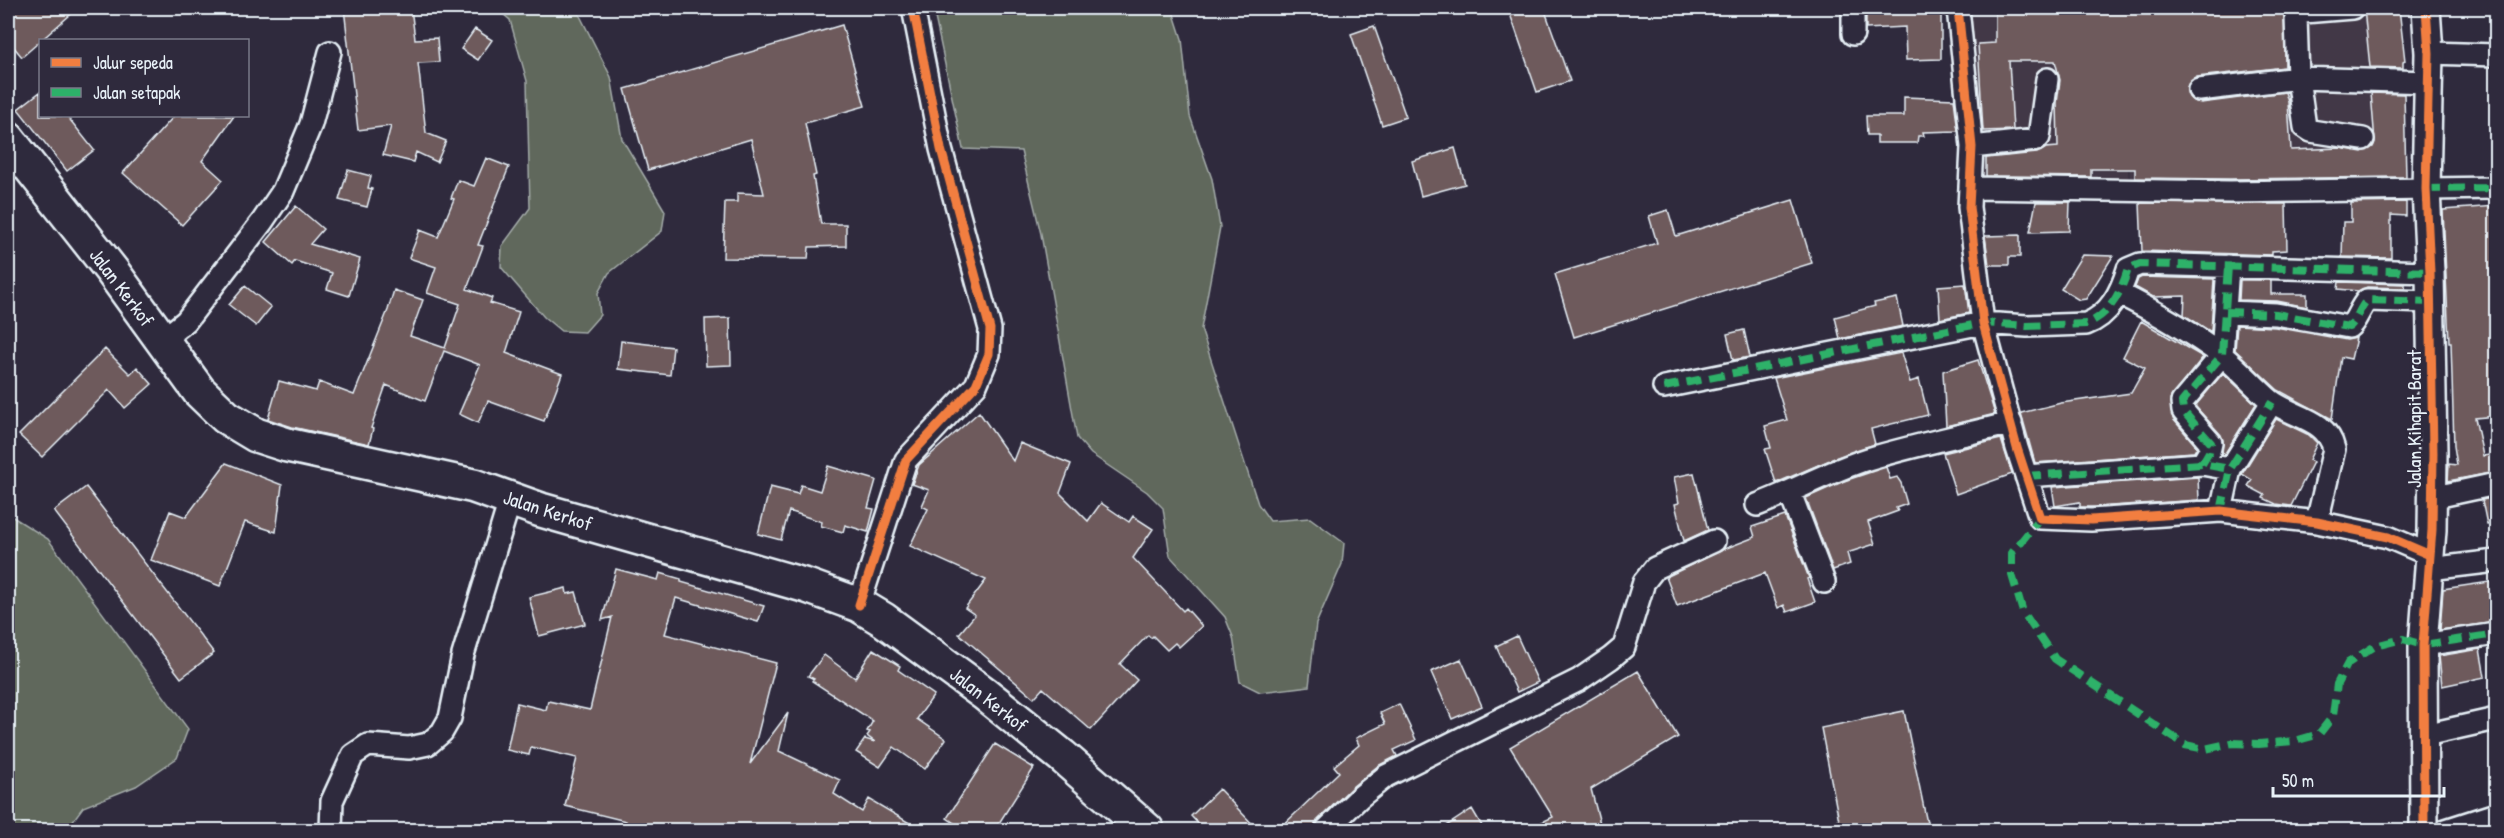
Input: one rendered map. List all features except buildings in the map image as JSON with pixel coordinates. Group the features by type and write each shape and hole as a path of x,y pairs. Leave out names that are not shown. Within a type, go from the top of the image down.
{"main road":[{"name":"Jalan Kerkof","path":"8,139 112,271 213,407 226,417 256,435 287,445 474,486 541,510 807,586 859,605 884,620 985,694 1062,756 1147,831"}],"street":[{"path":"859,605 906,460 976,385 989,354 990,329 941,149 913,8"},
{"path":"1853,8 1853,34"},
{"path":"1958,8 1972,147 1969,207 1983,323 2040,518 2091,520 2221,512 2317,522 2388,537 2430,562 2496,561"},
{"path":"2352,8 2304,12 2296,17 2298,78 2305,127 2312,131 2363,139"},
{"name":"Jalan Kihapit Barat","path":"2424,831 2423,645 2430,562 2431,498 2430,272 2426,189 2429,53 2426,8"},
{"path":"162,340 186,321 283,191 311,124 330,52"},
{"path":"2429,53 2496,55"},
{"path":"2199,90 2298,78 2429,82"},
{"path":"1972,147 2036,140 2039,137 2047,79"},
{"path":"1970,188 2230,192 2496,188"},
{"path":"1664,387 1983,323 2026,326 2086,324 2095,321 2120,294 2128,269 2140,264 2430,272"},
{"path":"2202,464 2211,443 2183,411 2182,402 2222,355 2228,266"},
{"path":"2120,294 2155,312 2222,355 2272,402 2304,417 2325,431 2332,439 2334,449 2317,522"},
{"path":"2226,312 2277,314 2349,327 2353,324 2358,310 2367,300 2430,302"},
{"path":"2221,512 2230,469 2272,402"},
{"path":"1757,505 1868,459 2011,423"},
{"path":"2026,476 2202,464 2230,469"},
{"path":"2431,498 2496,484"},
{"path":"1790,493 1824,582"},
{"path":"331,831 332,801 353,755 368,745 409,748 429,744 442,732 450,718 463,656 511,498"},
{"path":"1326,831 1360,797 1386,776 1579,680 1611,658 1624,647 1644,582 1654,568 1714,541"},
{"path":"2423,645 2496,634"},
{"path":"2425,735 2496,719"},
{"path":"2446,831 2496,814"}],"shaded area":[{"path":"1961,8 2122,8 2129,186 1984,185"},
{"path":"2123,8 2396,8 2383,167 2130,185"}],"green space":[{"path":"496,8 576,8 611,77 622,139 665,211 662,231 609,273 598,293 600,315 585,332 561,331 544,317 501,267 502,246 530,208 527,81 510,20"},
{"path":"933,8 1172,8 1182,39 1190,116 1212,179 1220,227 1201,329 1258,504 1270,521 1310,518 1344,543 1342,564 1316,624 1309,686 1260,692 1240,682 1233,637 1225,617 1170,556 1163,508 1147,492 1091,454 1077,438 1041,234 1021,151 963,149"},
{"path":"8,514 48,539 188,729 177,758 136,786 83,807 66,830 8,830"}],"marked path":[{"path":"2426,189 2496,188"},
{"path":"1664,387 1983,323 2027,326 2086,324 2108,309 2118,294 2128,269 2140,264 2430,272"},
{"path":"2202,464 2211,443 2183,411 2182,402 2222,355 2228,266"},
{"path":"2226,312 2276,314 2349,327 2367,300 2430,302"},
{"path":"2026,476 2202,464 2230,469 2272,402"},
{"path":"2221,511 2230,469"},
{"path":"2044,519 2040,518 2012,553 2012,575 2023,612 2055,659 2185,745 2205,749 2232,743 2259,744 2295,741 2319,734 2333,716 2337,684 2348,663 2375,646 2403,639 2423,645 2496,634"}],"cycle path":[{"path":"859,605 906,460 976,385 989,354 990,329 941,149 913,8"},
{"path":"1958,8 1972,147 1969,207 1983,323 2017,448 2040,518 2091,520 2221,511 2317,522 2388,537 2430,555"},
{"path":"2424,830 2423,645 2432,530 2433,453 2426,189 2429,53 2426,8"}]}
